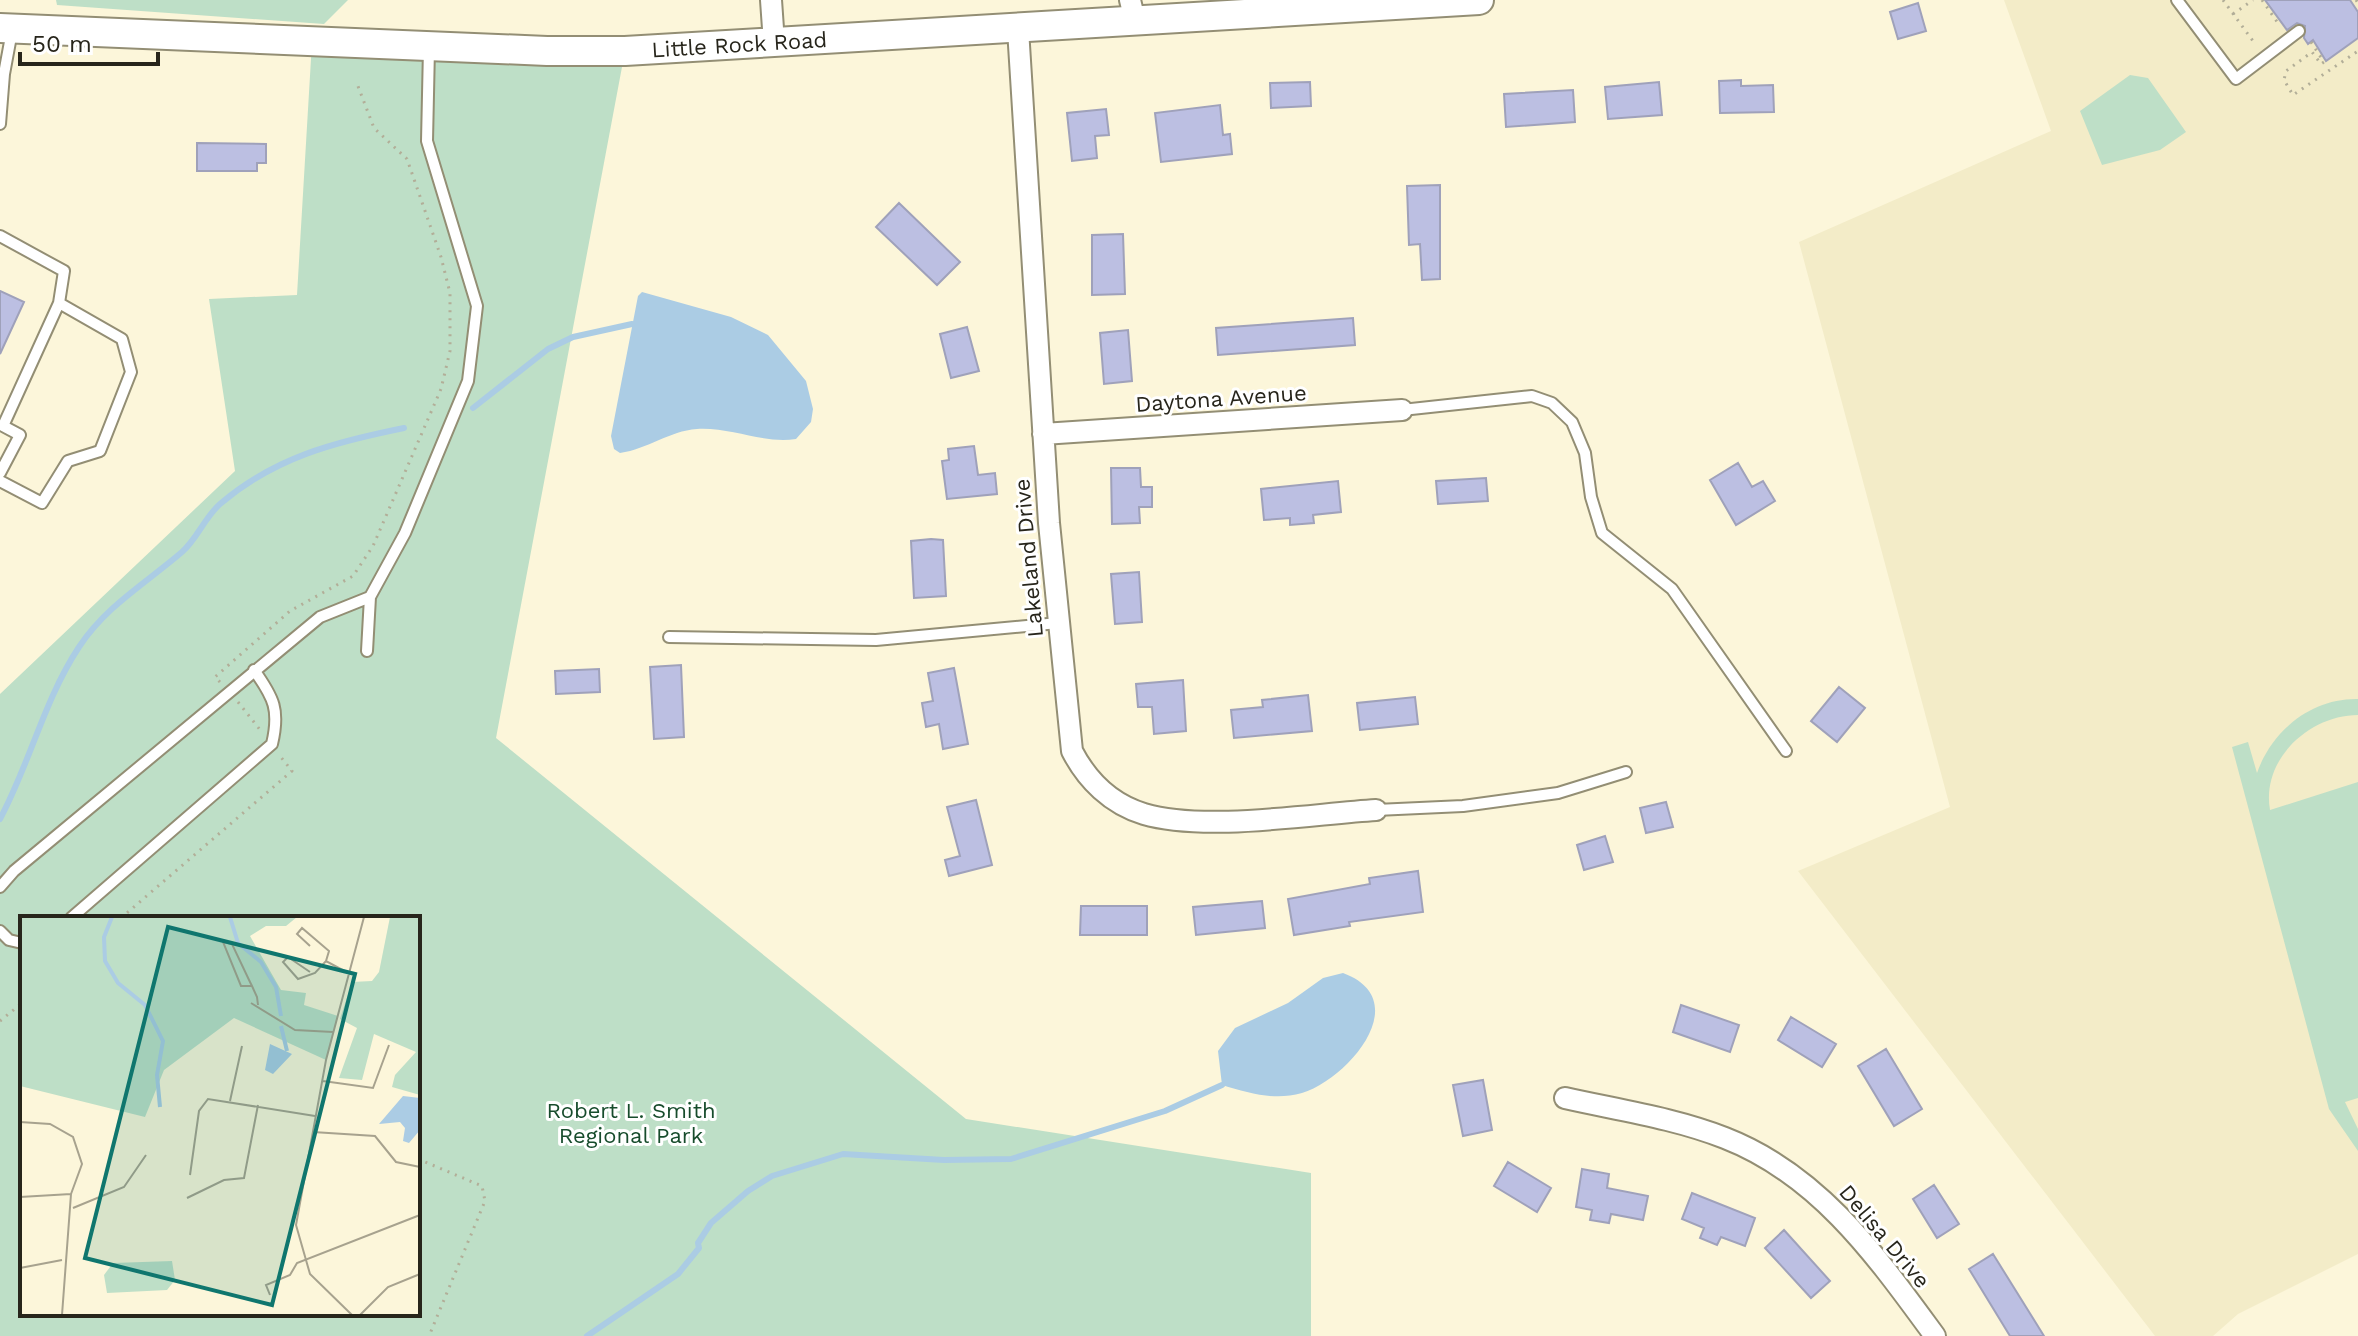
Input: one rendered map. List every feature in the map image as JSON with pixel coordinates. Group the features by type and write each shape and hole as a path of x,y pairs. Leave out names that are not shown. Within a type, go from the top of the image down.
{"main road":[{"name":"Little Rock Road","path":"6,29 625,51 1018,29 1133,11 1479,0"}],"street":[{"path":"771,0 774,43"},
{"name":"Lakeland Drive","path":"1018,29 1043,434 1072,751 1089,778 1122,805 1145,814 1180,820 1376,810"},
{"name":"Daytona Avenue","path":"1043,434 1402,410"},
{"name":"Delisa Drive","path":"1565,1098 1725,1138 1792,1173 1862,1239 1935,1336"}],"lane":[{"path":"2177,0 2236,79 2299,31"},
{"path":"0,124 6,29"},
{"path":"367,651 370,597 405,533 468,381 477,306 427,141 429,46"},
{"path":"0,236 64,271 59,303 3,426 20,435 0,473"},
{"path":"0,481 42,503 68,461 100,451 116,418 131,372 122,339 59,303"},
{"path":"1402,410 1532,396 1552,403 1572,422 1585,453 1591,497 1602,533 1672,589 1786,751"},
{"path":"0,887 320,617 370,597"},
{"path":"669,637 876,640 1058,623"},
{"path":"73,916 272,744 278,719 271,694 254,670"},
{"path":"1376,810 1463,806 1558,793 1626,772"},
{"path":"0,931 9,940 20,943"}],"path":[{"path":"2223,0 2253,41"},
{"path":"2233,14 2253,0"},
{"path":"2262,0 2289,39"},
{"path":"2311,42 2324,62 2321,64 2312,52 2286,71 2284,80 2293,95 2358,51"},
{"path":"123,916 292,771 215,677 290,611 353,576 373,546 441,389 450,351 450,293 437,243 407,159 374,128 356,81"},
{"path":"0,1021 20,1005"},
{"path":"420,1160 482,1186 485,1201 429,1336"}],"shaded area":[{"path":"2004,0 2358,0 2358,1254 2238,1314 2213,1336 2155,1336 1798,871 1950,807 1799,242 2051,131"}],"green space":[{"path":"56,0 348,0 324,24 57,5"},
{"name":"Robert L. Smith Regional Park","path":"312,42 625,51 496,738 966,1119 1311,1173 1311,1336 0,1336 0,694 235,471 209,299 297,295"},
{"path":"2130,75 2148,78 2186,132 2160,150 2102,165 2080,111"},
{"path":"2358,699 2358,715 2323,723 2293,743 2273,774 2269,791 2270,810 2358,782 2358,1098 2345,1102 2358,1129 2358,1151 2329,1109 2232,747 2248,742 2257,773 2273,743 2296,720 2325,704"}],"water":[{"path":"642,292 731,317 768,335 806,381 813,409 811,422 796,439 771,439 697,429 677,433 630,451 620,453 614,449 611,436 638,296"},
{"path":"1343,973 1364,985 1374,1001 1374,1019 1367,1038 1338,1072 1320,1085 1292,1095 1262,1095 1222,1085 1218,1051 1235,1028 1288,1003 1323,978"}],"building":[{"path":"2265,0 2350,0 2358,12 2358,38 2326,61 2313,40 2308,44 2304,38 2305,26 2297,23 2287,30"},
{"path":"1918,3 1926,31 1898,39 1890,12"},
{"path":"1741,80 1741,86 1773,85 1774,112 1720,113 1719,81"},
{"path":"1310,82 1311,106 1271,108 1270,83"},
{"path":"1659,82 1662,115 1608,119 1605,87"},
{"path":"1573,90 1575,122 1506,127 1504,94"},
{"path":"1220,105 1223,135 1230,134 1232,154 1161,162 1155,113"},
{"path":"1106,109 1109,135 1095,136 1097,158 1072,161 1067,113"},
{"path":"197,143 266,144 266,163 257,163 257,171 197,171"},
{"path":"1440,185 1440,279 1422,280 1420,244 1409,245 1407,186"},
{"path":"899,203 960,262 937,285 876,227"},
{"path":"1123,234 1125,294 1092,295 1092,235"},
{"path":"0,291 24,302 0,354"},
{"path":"1353,318 1355,345 1218,355 1216,328"},
{"path":"967,327 979,371 951,378 940,334"},
{"path":"1128,330 1132,381 1104,384 1100,333"},
{"path":"974,446 978,475 995,473 997,494 947,499 942,461 949,460 948,449"},
{"path":"1738,463 1752,487 1763,481 1775,501 1736,525 1710,480"},
{"path":"1111,468 1140,468 1141,487 1152,487 1152,507 1139,507 1140,523 1112,524"},
{"path":"1486,478 1488,501 1438,504 1436,481"},
{"path":"1338,481 1341,512 1313,515 1314,523 1290,525 1290,518 1264,520 1261,489"},
{"path":"943,540 946,596 914,598 911,541"},
{"path":"1139,572 1142,622 1115,624 1111,574"},
{"path":"681,665 684,737 654,739 650,667"},
{"path":"954,668 968,744 943,749 939,724 926,727 922,703 933,701 928,673"},
{"path":"599,669 600,692 556,694 555,671"},
{"path":"1183,680 1186,731 1154,734 1152,707 1138,707 1136,684"},
{"path":"1839,687 1865,708 1837,742 1811,721"},
{"path":"1308,695 1312,731 1234,738 1231,710 1263,707 1262,700"},
{"path":"1415,697 1418,724 1360,730 1357,703"},
{"path":"976,800 992,865 949,876 945,860 960,856 947,807"},
{"path":"1666,802 1673,827 1646,833 1640,808"},
{"path":"1605,836 1613,862 1584,870 1577,845"},
{"path":"1418,871 1423,912 1349,922 1350,926 1294,935 1288,899 1370,884 1369,878"},
{"path":"1262,901 1265,928 1196,935 1193,907"},
{"path":"1081,906 1147,906 1147,935 1080,935"},
{"path":"1681,1005 1739,1025 1730,1052 1673,1032"},
{"path":"1791,1017 1836,1044 1822,1067 1778,1040"},
{"path":"1886,1049 1922,1109 1894,1126 1858,1066"},
{"path":"1483,1080 1492,1130 1463,1136 1453,1085"},
{"path":"1508,1162 1551,1188 1537,1212 1494,1186"},
{"path":"1582,1169 1609,1174 1607,1188 1648,1196 1643,1220 1611,1214 1609,1223 1590,1220 1592,1210 1576,1207"},
{"path":"1934,1185 1959,1224 1937,1238 1913,1199"},
{"path":"1692,1193 1755,1218 1745,1246 1721,1237 1717,1245 1700,1238 1704,1228 1682,1219"},
{"path":"1784,1230 1830,1281 1811,1298 1765,1248"},
{"path":"1993,1254 2044,1336 2010,1336 1969,1269"}],"waterway":[{"path":"473,408 548,349 573,337 632,324"},
{"path":"0,819 56,688 79,647 101,619 187,547 220,504 262,474 330,446 404,428"},
{"path":"587,1336 678,1274 699,1248 698,1243 711,1223 748,1191 772,1176 843,1154 944,1160 1011,1159 1165,1111 1222,1085"}]}
